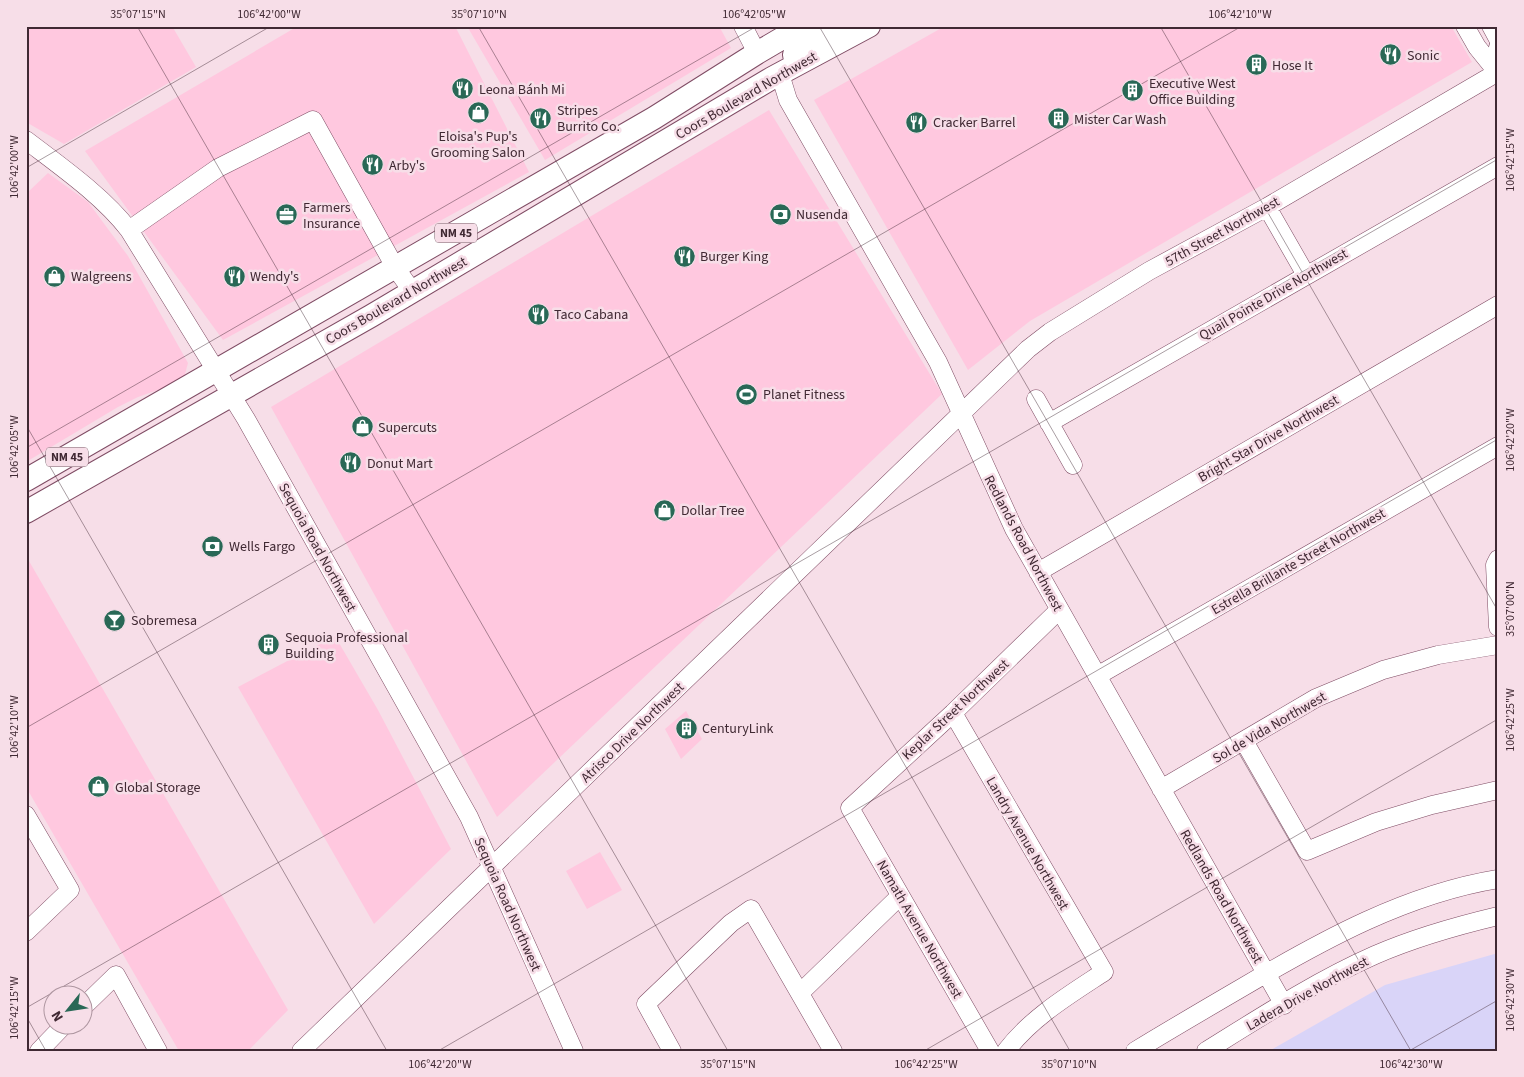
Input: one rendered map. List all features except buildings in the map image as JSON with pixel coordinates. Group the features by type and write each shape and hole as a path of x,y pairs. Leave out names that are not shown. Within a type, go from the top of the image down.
{"main road":[{"name":"Coors Boulevard Northwest","path":"26,480 654,118 803,26"},
{"path":"780,74 783,65 830,26"},
{"name":"Coors Boulevard Northwest","path":"26,512 412,292 780,74 869,26"},
{"path":"673,137 693,116 750,78 756,70 757,53"}],"street":[{"path":"743,26 757,53"},
{"path":"1465,26 1477,47 1498,73"},
{"path":"1491,26 1498,39"},
{"path":"1498,47 1498,73"},
{"name":"57th Street Northwest","path":"962,413 1028,349 1050,332 1152,270 1267,207 1498,73"},
{"name":"Redlands Road Northwest","path":"780,74 788,100 938,362 1014,529 1284,1005"},
{"path":"129,230 218,168 313,120 412,292"},
{"name":"Sequoia Road Northwest","path":"26,140 120,218 216,370 469,818 574,1051"},
{"name":"Quail Pointe Drive Northwest","path":"1049,423 1498,166"},
{"path":"1267,207 1306,275"},
{"name":"Bright Star Drive Northwest","path":"1038,572 1498,305"},
{"path":"1036,399 1072,464"},
{"name":"Atrisco Drive Northwest","path":"301,1051 962,413"},
{"name":"Estrella Brillante Street Northwest","path":"1097,676 1498,446"},
{"path":"1498,559 1495,565 1498,627"},
{"name":"Keplar Street Northwest","path":"850,808 1059,610"},
{"name":"Sol de Vida Northwest","path":"1161,789 1316,698 1383,670 1438,655 1498,646"},
{"name":"Landry Avenue Northwest","path":"952,713 1104,972 1052,1007 1016,1037 1006,1051"},
{"path":"1244,741 1307,851 1376,822 1432,805 1498,790"},
{"name":"Namath Avenue Northwest","path":"850,808 990,1051"},
{"path":"26,815 70,890 26,932"},
{"path":"1135,1051 1332,936 1410,903 1452,889 1498,879"},
{"path":"800,992 900,896"},
{"path":"672,1051 646,1004 731,923 751,909 832,1051"},
{"name":"Ladera Drive Northwest","path":"1206,1051 1336,974 1374,955 1454,926 1498,916"},
{"path":"92,998 116,975 158,1051"},
{"path":"38,1051 55,1034"}],"shaded area":[{"path":"26,26 172,26 196,67 64,144 26,122"},
{"path":"298,26 455,26 529,172 223,340 85,151"},
{"path":"467,26 719,26 731,48 545,160"},
{"path":"945,26 1451,26 1472,62 1030,321 968,370 814,100"},
{"path":"769,110 942,394 497,817 271,407"},
{"path":"48,173 88,202 128,256 188,363 184,378 118,407 26,462 26,194"},
{"path":"29,561 288,1010 248,1051 179,1051 26,787 26,563"},
{"path":"335,636 378,710 451,849 374,924 238,687"},
{"path":"686,711 702,739 681,759 665,729"},
{"path":"600,852 622,890 587,909 566,871"},
{"path":"1498,953 1498,1051 1269,1051 1385,985"}],"place":[{"name":"Sonic","path":"1391,55"},
{"name":"Hose It","path":"1256,65"},
{"name":"Leona Bánh Mi","path":"463,89"},
{"name":"Executive West Office Building","path":"1133,91"},
{"name":"Eloisa's Pup's Grooming Salon","path":"478,113"},
{"name":"Stripes Burrito Co.","path":"541,118"},
{"name":"Mister Car Wash","path":"1058,119"},
{"name":"Cracker Barrel","path":"917,122"},
{"name":"Arby's","path":"373,165"},
{"name":"Nusenda","path":"780,214"},
{"name":"Farmers Insurance","path":"287,215"},
{"name":"Burger King","path":"684,256"},
{"name":"Walgreens","path":"55,276"},
{"name":"Wendy's","path":"234,276"},
{"name":"Taco Cabana","path":"538,314"},
{"name":"Planet Fitness","path":"747,394"},
{"name":"Supercuts","path":"362,427"},
{"name":"Donut Mart","path":"351,463"},
{"name":"Dollar Tree","path":"665,510"},
{"name":"Wells Fargo","path":"213,546"},
{"name":"Sobremesa","path":"115,620"},
{"name":"Sequoia Professional Building","path":"269,645"},
{"name":"CenturyLink","path":"686,728"},
{"name":"Global Storage","path":"99,787"}]}
